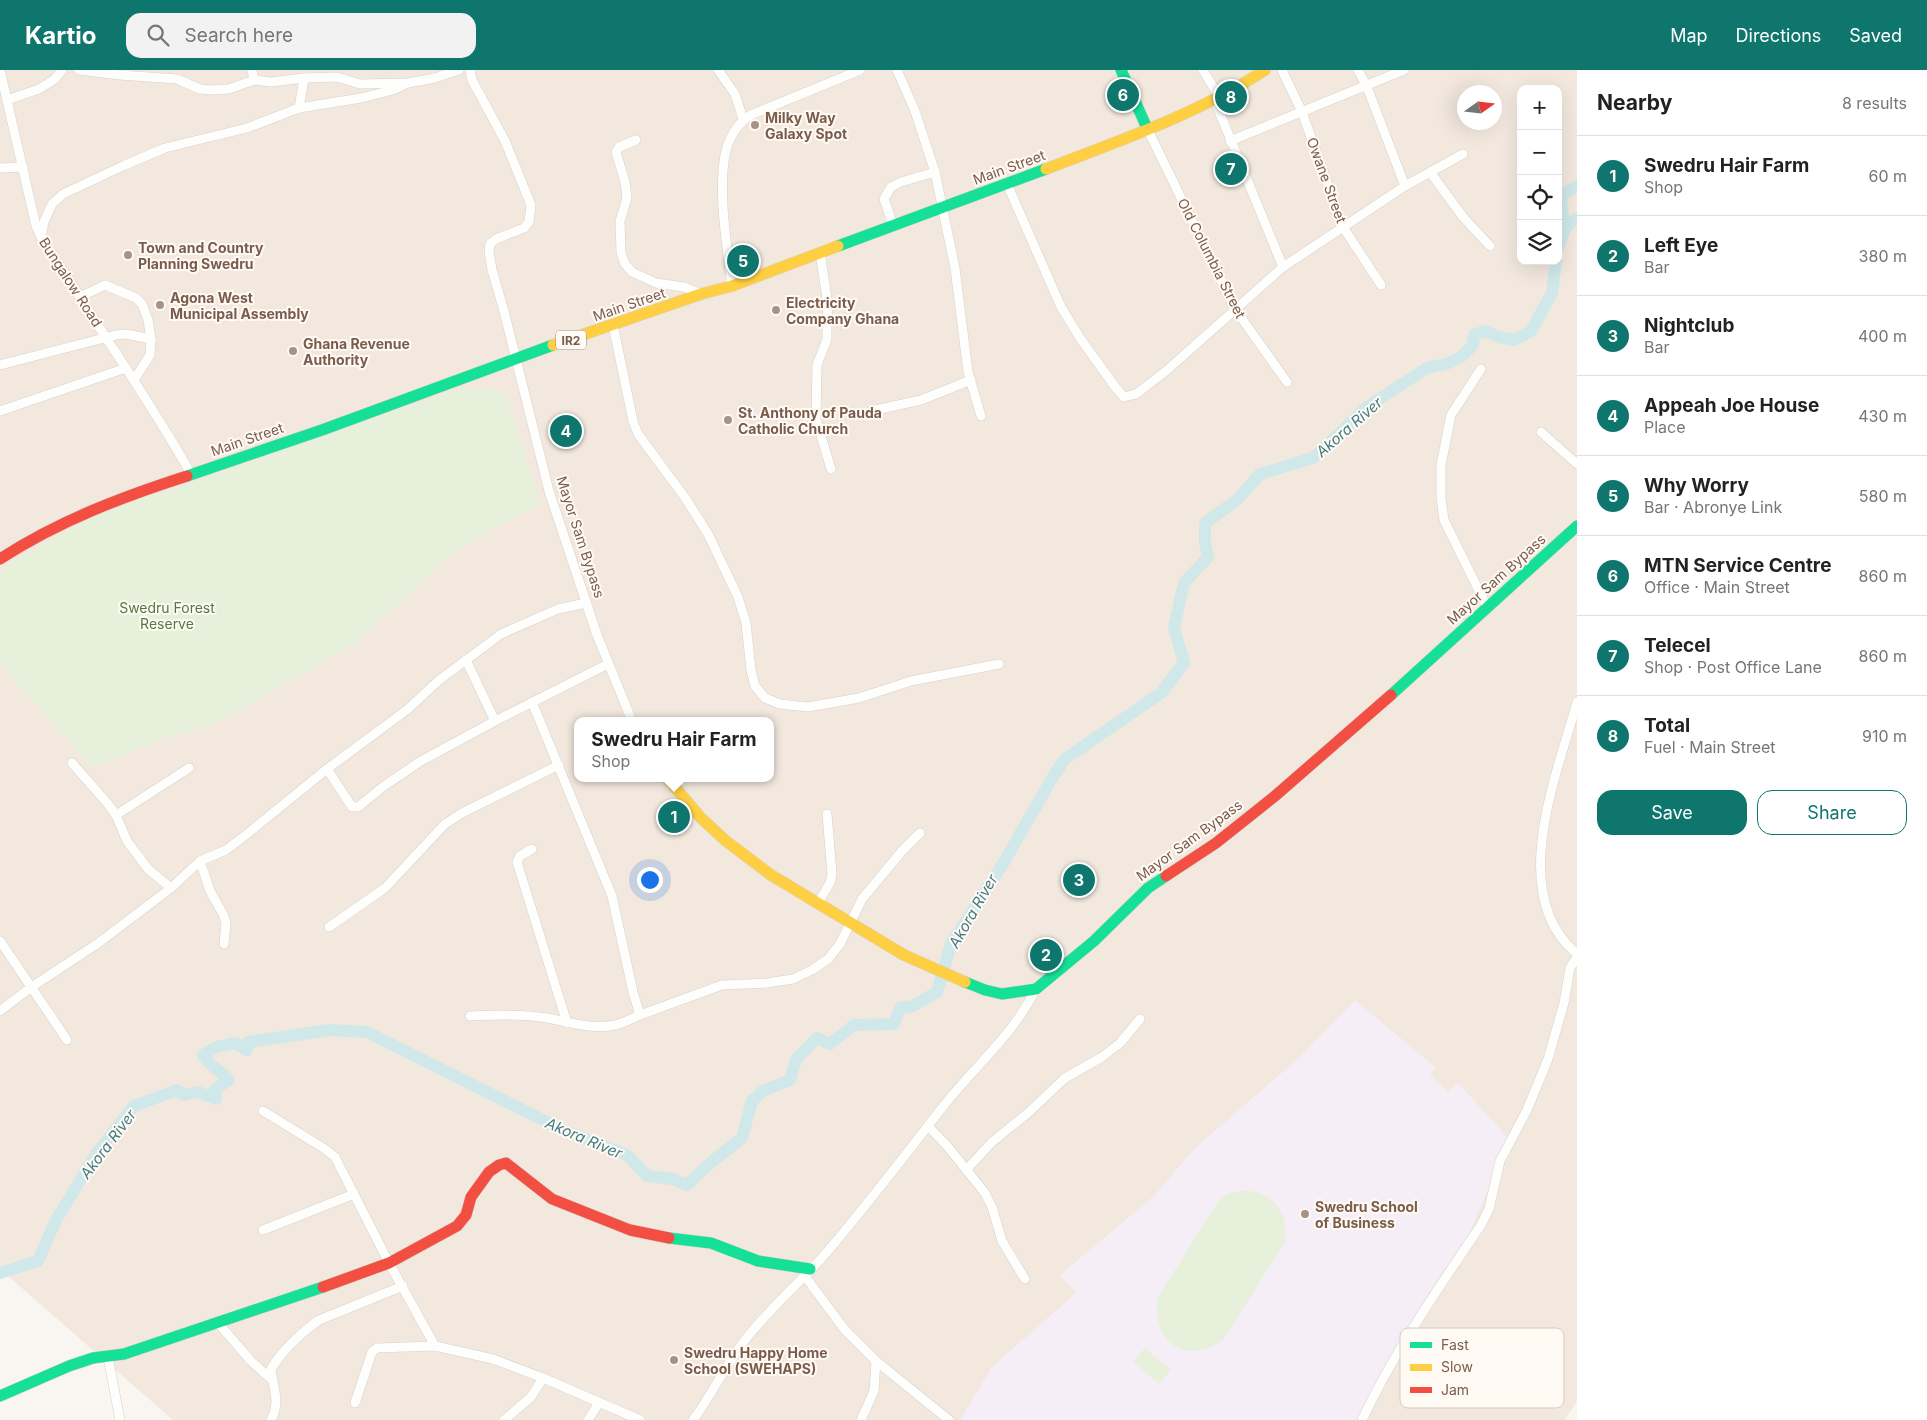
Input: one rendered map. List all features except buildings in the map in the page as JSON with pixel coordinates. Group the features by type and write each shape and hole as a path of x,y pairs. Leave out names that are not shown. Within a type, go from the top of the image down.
{"street":[{"name":"Bungalow Road","path":"0,70 36,226 41,237 134,380 191,474"},
{"path":"7,100 39,89 55,80 62,70"},
{"path":"79,70 177,79 200,89 211,90 229,90 254,80 271,82 336,74 360,84 408,83 436,78 459,70"},
{"path":"252,70 254,80"},
{"name":"Mayor Sam Bypass","path":"470,70 472,80 506,141 531,205 529,222 524,228 496,239 490,244 489,251 549,491 608,664 630,717"},
{"path":"718,70 735,94 743,120"},
{"path":"732,286 723,192 725,155 730,140 743,120 860,70"},
{"path":"898,70 915,111 935,172 955,268 962,329 971,380 981,416"},
{"path":"1121,70 1147,128"},
{"path":"1203,70 1216,98 1230,141 1283,267"},
{"name":"Main Street","path":"0,559 21,545 81,514 416,396 500,363 701,294 732,286 1068,161 1216,98 1253,79 1265,70"},
{"name":"Owane Street","path":"1282,70 1302,112 1343,227 1381,285"},
{"path":"1358,70 1367,87 1405,186"},
{"path":"1230,141 1367,87 1404,70"},
{"path":"299,108 304,78"},
{"path":"41,237 44,222 52,204 62,194 165,148 248,128 299,108 361,98 393,90 408,83"},
{"name":"Old Columbia Street","path":"1147,128 1235,309 1286,382"},
{"path":"636,140 619,147 616,152 626,182 627,198 620,221 621,253 625,264 632,272 656,282 684,287 701,294"},
{"path":"1007,184 1061,307 1080,338 1124,397 1136,394 1166,371 1283,267 1405,186 1463,154"},
{"path":"0,168 23,167"},
{"path":"893,225 884,199 891,187 901,182 935,172"},
{"path":"1430,172 1463,218 1490,246"},
{"path":"820,252 828,304 827,339 817,365 816,419 831,469"},
{"path":"80,297 105,285 136,298 142,304 148,320 151,339 150,356 134,380"},
{"path":"613,325 633,421 638,434 686,499 708,534 738,597 746,623 756,686 765,698 780,704 808,707 859,698 911,680 1000,664"},
{"path":"0,365 106,337 126,334 151,339"},
{"path":"0,411 126,368"},
{"path":"1480,369 1451,415 1441,465 1442,497 1444,520 1488,607"},
{"path":"871,412 921,400 971,380"},
{"path":"1541,432 1577,464"},
{"name":"Mayor Sam Bypass","path":"670,782 701,818 726,841 771,875 904,955 986,990 1002,994 1014,994 1036,989 1094,941 1148,888 1216,843 1362,722 1461,629 1577,526"},
{"path":"0,1012 30,988 98,944 171,888 200,861 226,850 248,834 327,769 408,709 466,660 501,634 558,609 586,602"},
{"path":"466,660 495,721"},
{"path":"327,769 352,806 358,807 400,774 495,721 608,664"},
{"path":"532,702 612,896 640,1015"},
{"path":"1412,1328 1481,1225 1489,1209 1500,1162 1527,1110 1548,1060 1564,1003 1570,968 1577,956 1552,922 1546,907 1540,871 1540,848 1543,823 1577,702"},
{"path":"72,763 116,815 127,841 148,868 171,888"},
{"path":"330,927 385,888 445,824 462,813 558,766"},
{"path":"116,815 189,768"},
{"path":"818,903 830,883 832,874 827,814"},
{"path":"470,1016 512,1015 538,1017 590,1026 616,1025 722,985 793,979 812,970 828,959 840,944 862,899 920,833"},
{"path":"532,849 520,856 517,862 567,1023"},
{"path":"200,861 210,891 226,923 224,944"},
{"path":"0,942 30,988 68,1040"},
{"path":"693,1420 706,1403 742,1344 825,1254 870,1200 946,1102 992,1053 1025,1011 1036,989"},
{"path":"967,1169 992,1142 1028,1113 1065,1078 1102,1057 1120,1043 1140,1019"},
{"path":"263,1111 335,1157 389,1263 435,1346"},
{"path":"928,1126 967,1169 985,1193 992,1207 1002,1241 1025,1278"},
{"path":"0,1396 69,1366 93,1358 124,1354 279,1303 389,1263 458,1226 466,1215 471,1197 489,1172 499,1165 506,1163 552,1199 630,1230 665,1238 694,1240 711,1244 758,1261 807,1272 845,1330 876,1361 949,1420"},
{"path":"262,1230 354,1194"},
{"path":"271,1420 275,1414 277,1402 271,1369 277,1360 314,1323 403,1286"},
{"path":"218,1323 251,1361 272,1380"},
{"path":"355,1403 372,1352 377,1348 435,1346 493,1359 543,1378 640,1420"},
{"path":"1362,1420 1400,1348"},
{"path":"108,1357 120,1420"},
{"path":"862,1420 874,1391 876,1361"},
{"path":"504,1420 531,1397 543,1378"},
{"path":"588,1420 599,1403"}],"shaded area":[{"path":"0,70 1577,70 1577,1401 1565,1420 173,1420 0,1269"},
{"name":"Swedru School of Business","path":"1355,1000 1436,1068 1430,1075 1448,1092 1458,1083 1509,1139 1470,1232 1430,1291 1409,1328 1400,1328 1400,1343 1380,1378 1360,1420 960,1420 992,1367 1076,1293 1060,1275 1154,1196 1195,1148 1299,1058"}],"green space":[{"name":"Swedru Forest Reserve","path":"484,388 506,394 541,504 489,531 447,558 359,641 217,723 160,740 93,767 0,665 0,571 18,558 94,516 454,390"},
{"path":"1243,1190 1263,1195 1277,1206 1282,1213 1284,1221 1286,1231 1285,1242 1224,1339 1210,1347 1197,1351 1184,1350 1174,1345 1165,1337 1159,1326 1157,1313 1158,1297 1219,1200 1230,1193"},
{"path":"1145,1348 1171,1370 1159,1384 1133,1362"}],"waterway":[{"name":"Akora River","path":"1562,237 1565,228 1560,196 1577,186"},
{"name":"Akora River","path":"1565,228 1577,218"},
{"name":"Akora River","path":"0,1273 38,1261 56,1220 96,1154 134,1106 177,1090 184,1095 198,1092 216,1099 215,1089 229,1080 203,1055 216,1047 235,1043 247,1050 248,1042 330,1030 367,1032 563,1130 627,1155 647,1176 673,1179 687,1185 708,1165 742,1138 752,1101 763,1091 790,1080 796,1059 817,1038 830,1044 854,1025 894,1024 900,1008 913,1006 937,992 951,944 1004,862 1065,759 1161,693 1184,663 1174,627 1184,583 1208,557 1205,543 1205,523 1237,500 1260,474 1313,458 1367,407 1427,368 1449,363 1462,356 1473,345 1474,335 1486,331 1498,337 1514,340 1531,331 1552,293 1556,265"}],"traffic: fast":[{"path":"1121,70 1147,128"},
{"path":"838,246 1046,169"},
{"path":"187,476 322,430 553,345"},
{"path":"1391,695 1577,526"},
{"path":"965,982 1002,994 1036,989 1094,941 1148,888 1166,876"},
{"path":"669,1238 711,1243 758,1261 810,1269"},
{"path":"0,1396 69,1366 93,1358 124,1354 323,1287"}],"traffic: slow":[{"path":"1046,169 1186,113 1214,100 1265,70"},
{"path":"553,345 701,294 732,286 838,246"},
{"path":"670,782 701,818 726,841 771,875 904,955 965,982"}],"traffic: jam":[{"path":"0,559 22,545 91,511 187,476"},
{"path":"1166,876 1216,843 1275,796 1391,695"},
{"path":"323,1287 389,1263 457,1226 466,1215 471,1197 489,1172 499,1165 506,1163 552,1199 630,1230 669,1238"}],"place":[{"name":"MTN Service Centre","path":"1123,95"},
{"name":"Total","path":"1231,97"},
{"name":"Milky Way Galaxy Spot","path":"755,125"},
{"name":"Telecel","path":"1231,169"},
{"name":"Town and Country Planning Swedru","path":"128,255"},
{"name":"Why Worry","path":"743,261"},
{"name":"Agona West Municipal Assembly","path":"160,305"},
{"name":"Electricity Company Ghana","path":"776,310"},
{"name":"Ghana Revenue Authority","path":"293,351"},
{"name":"St. Anthony of Pauda Catholic Church","path":"728,420"},
{"name":"Appeah Joe House","path":"566,431"},
{"name":"Swedru Hair Farm","path":"674,817"},
{"name":"Nightclub","path":"1079,880"},
{"name":"Left Eye","path":"1046,955"},
{"name":"Swedru School of Business","path":"1305,1214"},
{"name":"Swedru Happy Home School (SWEHAPS)","path":"674,1360"}]}
